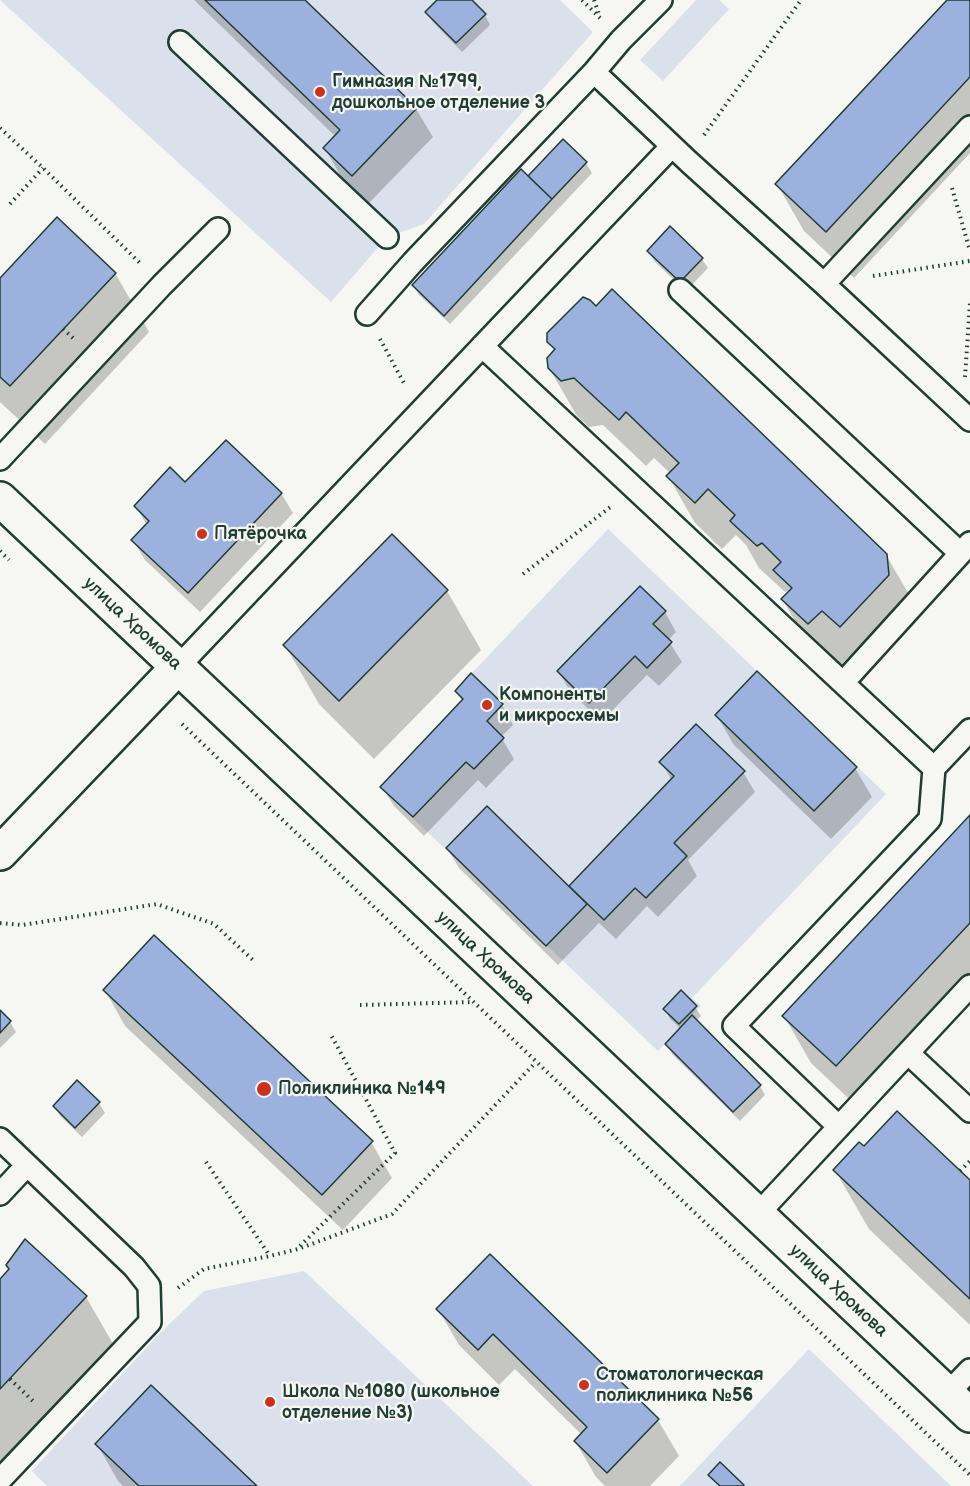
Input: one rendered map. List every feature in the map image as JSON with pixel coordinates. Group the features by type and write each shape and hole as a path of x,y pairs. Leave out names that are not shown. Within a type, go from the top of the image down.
{"street":[{"name":"улица Хромова","path":"0,500 958,1405"},
{"path":"0,853 178,667"}],"lane":[{"path":"367,314 413,262 661,0"},
{"path":"180,42 387,237"},
{"path":"594,72 967,416"},
{"path":"824,284 970,127"},
{"path":"178,667 672,146"},
{"path":"0,459 162,285 218,229"},
{"path":"680,290 965,548 851,674"},
{"path":"482,346 934,768"},
{"path":"839,1126 734,1026 930,819 934,768 970,730"},
{"path":"757,1215 970,986"},
{"path":"908,1053 970,1111"},
{"path":"0,1139 134,1267 149,1286 153,1321 0,1480"},
{"path":"0,1194 27,1165"},
{"path":"958,1405 970,1370"}],"path":[{"path":"594,0 600,18"},
{"path":"689,162 709,126 739,88 801,0"},
{"path":"0,128 162,285"},
{"path":"943,156 970,251"},
{"path":"10,204 43,168"},
{"path":"824,284 970,261"},
{"path":"967,416 970,303"},
{"path":"367,314 419,412"},
{"path":"523,574 635,488"},
{"path":"183,724 970,1475"},
{"path":"0,923 22,925 157,904 214,924 254,961"},
{"path":"360,1005 474,1002"},
{"path":"298,1249 395,1153 331,1035"},
{"path":"153,1321 204,1269 298,1249 393,1214 536,1062"},
{"path":"960,1171 970,1161"},
{"path":"206,1162 270,1256"}],"shaded area":[{"name":"Гимназия №1799, дошкольное отделение 3","path":"0,0 560,0 593,32 424,224 387,237 331,302"},
{"path":"696,0 719,0 729,9 663,81 640,60"},
{"path":"608,529 886,794 692,998 701,1006 658,1051 380,787 463,700 455,691"},
{"name":"Школа №1080 (школьное отделение №3)","path":"304,1271 533,1486 47,1486 32,1471 160,1333 204,1291"},
{"path":"809,1349 951,1486 680,1486"}],"building":[{"path":"205,0 305,0 417,108 352,176 323,148 340,130"},
{"path":"437,0 472,0 486,14 456,43 425,12"},
{"path":"947,0 970,0 970,77 826,232 775,184"},
{"path":"563,139 587,162 552,199 528,176"},
{"path":"521,169 552,199 444,316 412,285"},
{"path":"57,217 116,273 10,386 0,377 0,278"},
{"path":"670,226 703,258 680,282 647,251"},
{"path":"612,289 887,554 889,575 840,627 822,611 808,624 781,599 792,588 773,570 781,562 762,543 757,546 730,521 735,515 708,489 695,503 666,476 679,463 626,412 619,420 574,378 561,381 548,368 547,358 555,349 547,342 547,333 583,297 596,306"},
{"path":"226,440 282,493 188,593 131,540 149,521 134,506 170,467 185,482"},
{"path":"392,534 448,590 339,701 283,645"},
{"path":"640,586 666,611 653,624 672,642 647,668 635,656 589,703 557,671"},
{"path":"757,671 857,767 814,811 715,715"},
{"path":"471,673 503,704 487,721 504,738 474,769 466,762 413,817 380,787 463,699 455,691"},
{"path":"696,724 745,771 674,843 687,856 646,898 635,888 604,920 569,886 674,776 659,762"},
{"path":"487,806 587,904 546,946 446,848"},
{"path":"970,815 970,923 836,1066 782,1016"},
{"name":"Поликлиника №149","path":"154,935 373,1141 322,1195 103,990"},
{"path":"681,990 697,1006 679,1024 663,1009"},
{"path":"0,1010 11,1021 0,1033"},
{"path":"692,1015 761,1085 733,1112 665,1044"},
{"path":"77,1080 100,1102 75,1128 53,1106"},
{"path":"897,1111 970,1180 970,1299 833,1170 859,1142 864,1146"},
{"path":"25,1239 87,1296 0,1389 0,1279 9,1269 6,1265"},
{"name":"Стоматологическая поликлиника №56","path":"490,1254 659,1419 607,1473 574,1441 587,1427 493,1334 478,1350 436,1309"},
{"path":"151,1385 257,1486 139,1486 95,1444"},
{"path":"720,1462 743,1486 720,1486 708,1475"}],"place":[{"name":"Гимназия №1799, дошкольное отделение 3","path":"320,92"},
{"name":"Пятёрочка","path":"202,534"},
{"name":"Компоненты и микросхемы","path":"487,705"},
{"name":"Поликлиника №149","path":"264,1089"},
{"name":"Стоматологическая поликлиника №56","path":"584,1385"},
{"name":"Школа №1080 (школьное отделение №3)","path":"270,1402"}]}
